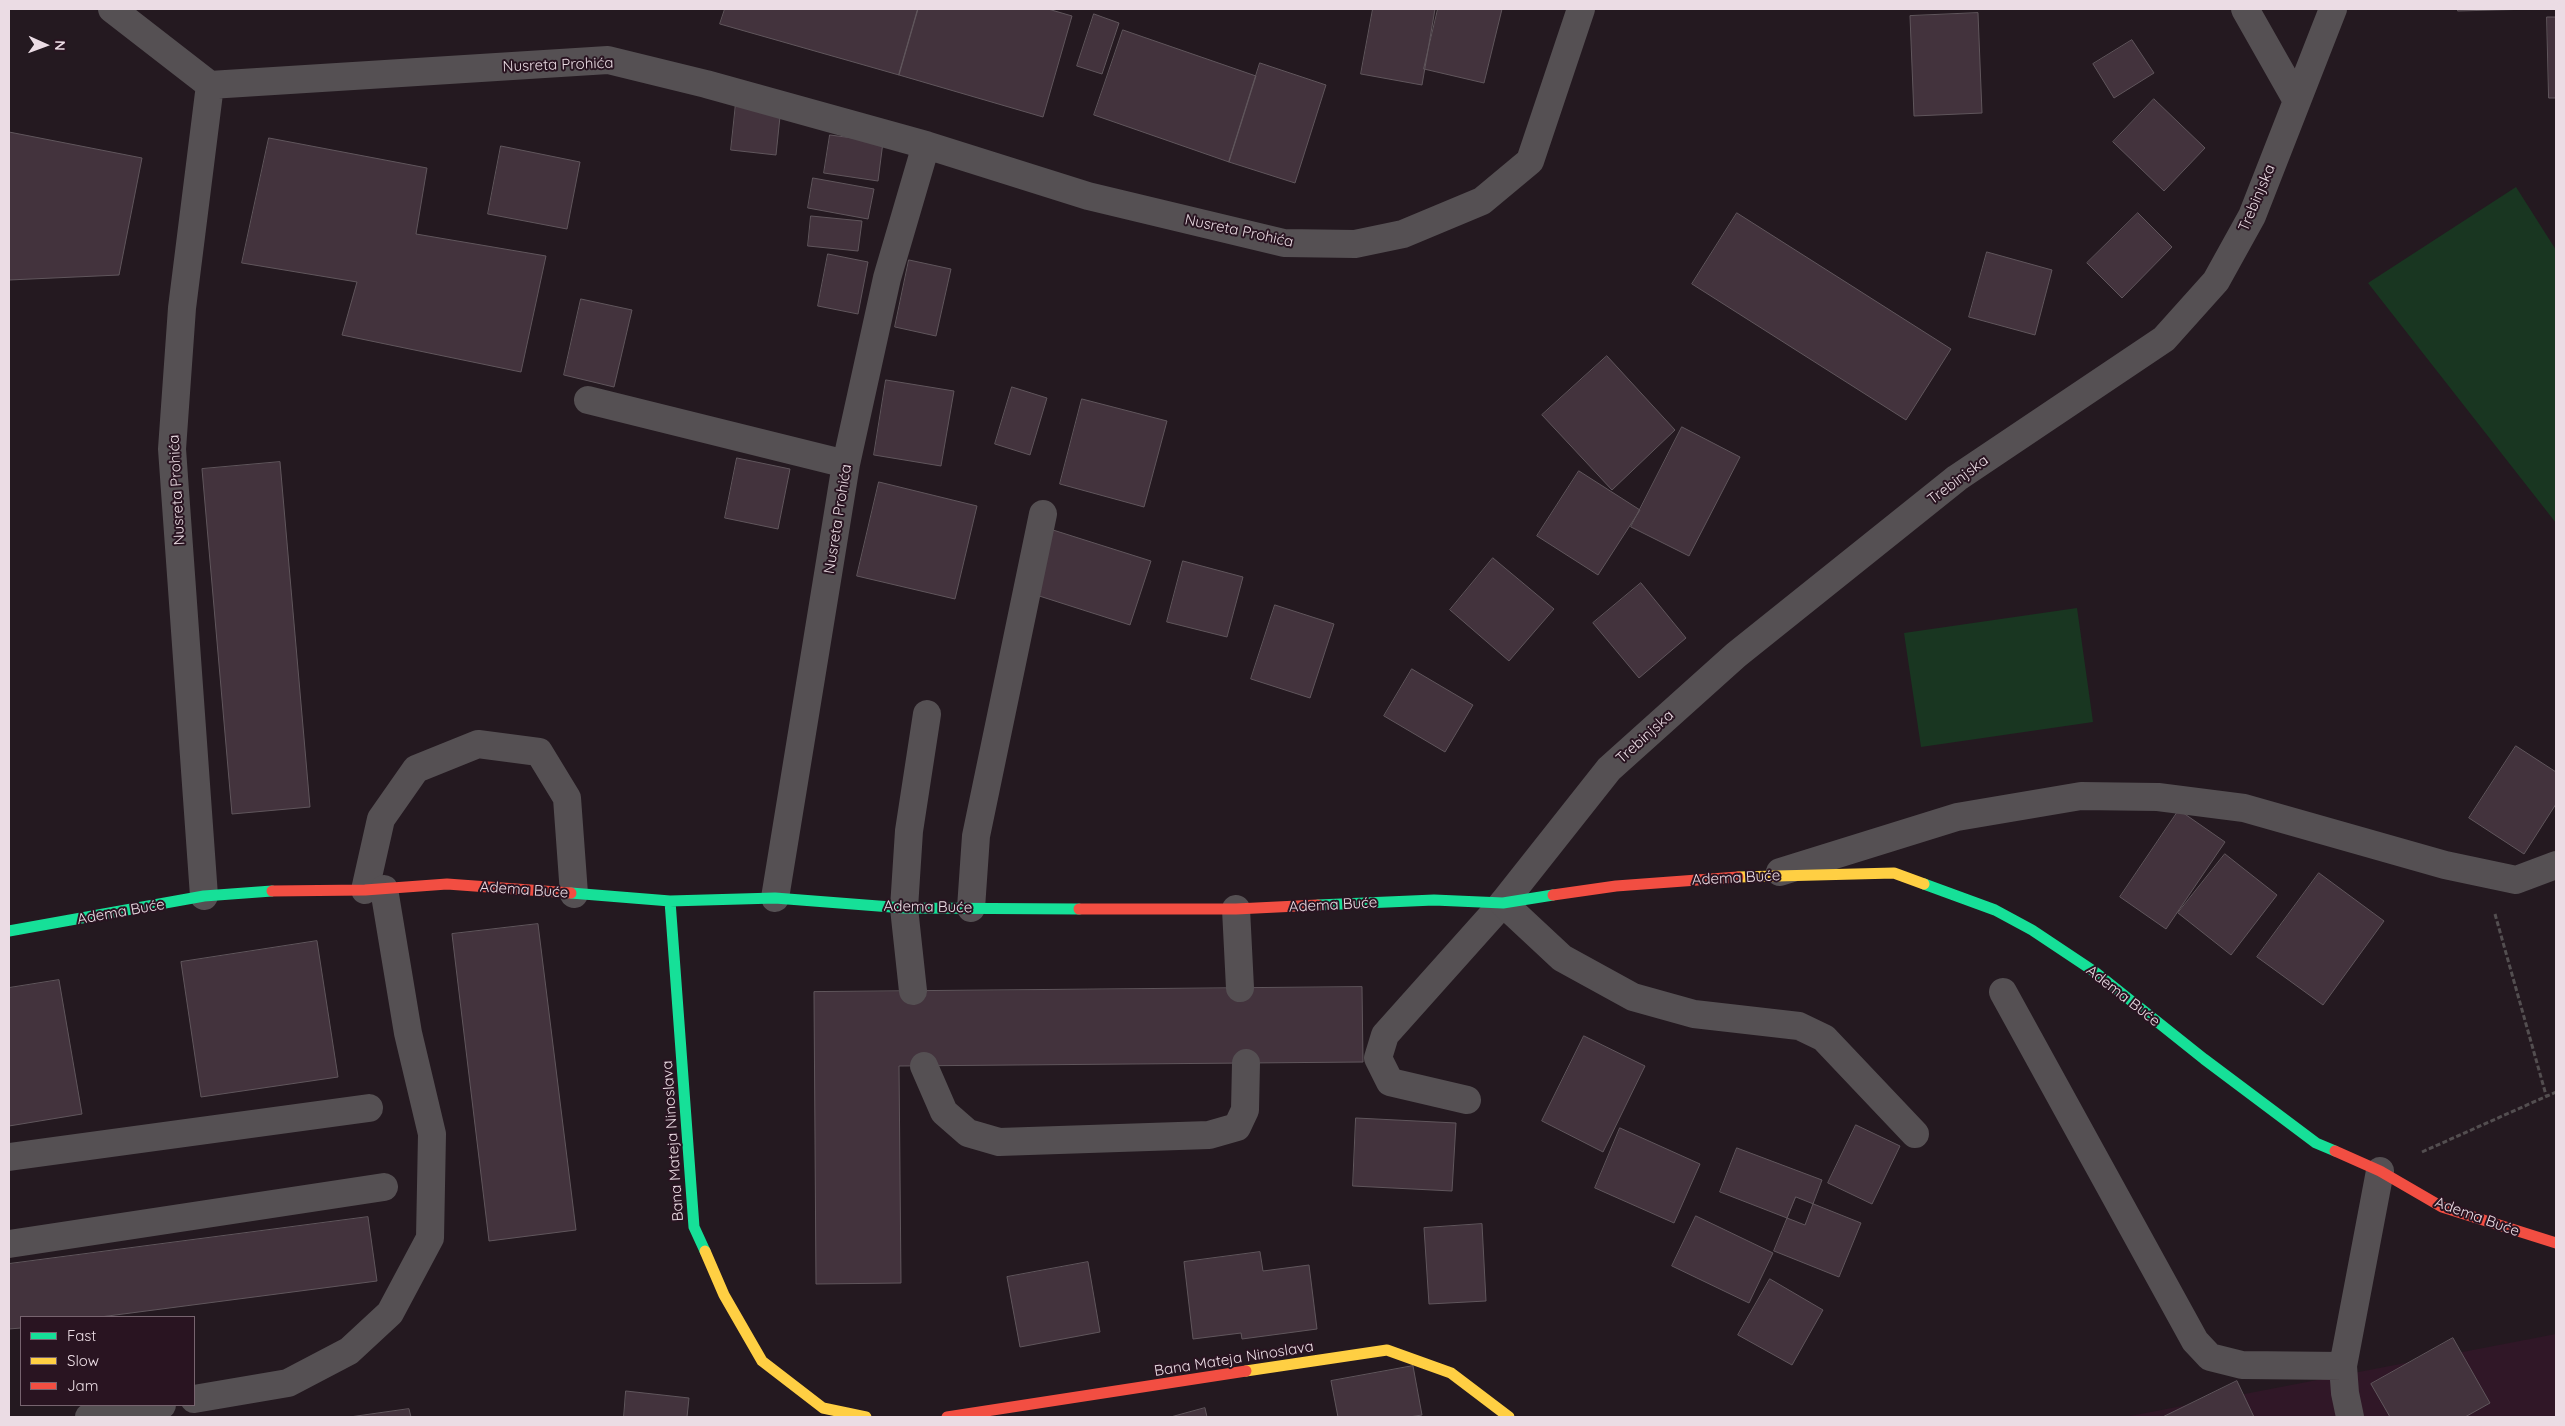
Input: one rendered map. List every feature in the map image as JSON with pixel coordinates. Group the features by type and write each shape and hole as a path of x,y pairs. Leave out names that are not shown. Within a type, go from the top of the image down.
{"street":[{"path":"112,9 210,85"},
{"name":"Nusreta Prohića","path":"204,896 172,449 182,308 210,85 608,60 706,84 926,145 1088,196 1284,244 1355,244 1403,234 1482,201 1530,160 1581,9"},
{"path":"2245,9 2296,99"},
{"name":"Trebinjska","path":"1467,1100 1390,1082 1378,1058 1385,1035 1503,903 1609,768 1736,655 1957,478 2164,339 2216,281 2252,216 2296,99 2333,9"},
{"name":"Nusreta Prohića","path":"775,898 846,464 887,278 926,145"},
{"path":"588,400 846,464"},
{"path":"971,908 976,836 1043,514"},
{"path":"913,991 904,908 909,831 927,714"},
{"path":"195,1399 288,1383 350,1351 390,1313 430,1238 432,1134 374,889 382,819 416,769 478,744 539,752 567,798 574,894"},
{"path":"1769,876 1957,817 2081,796 2158,797 2244,808 2445,865 2516,880 2556,865"},
{"name":"Adema Buće","path":"9,931 204,896 294,890 374,889 446,884 670,901 775,898 904,908 1236,909 1434,900 1503,903 1616,886 1769,876 1894,873 1995,910 2032,930 2095,972 2204,1059 2316,1143 2380,1170 2442,1207 2556,1243"},
{"name":"Bana Mateja Ninoslava","path":"670,901 694,1227 724,1295 762,1361 823,1408 866,1417"},
{"path":"1503,903 1562,958 1633,997 1694,1014 1799,1026 1824,1038 1915,1134"},
{"path":"1236,909 1240,988"},
{"path":"2003,992 2194,1340 2210,1357 2242,1366 2342,1366"},
{"path":"924,1066 944,1112 968,1133 999,1142 1209,1135 1237,1127 1245,1110 1246,1063"},
{"path":"9,1157 369,1108"},
{"path":"2350,1417 2342,1366 2380,1170"},
{"path":"9,1244 384,1187"},
{"name":"Bana Mateja Ninoslava","path":"947,1417 1387,1350 1451,1373 1509,1417"},
{"path":"89,1417 156,1406"}],"path":[{"path":"2483,873 2546,1095"},
{"path":"2380,1170 2556,1092"}],"shaded area":[{"path":"2556,1334 2556,1417 2125,1417"}],"green space":[{"path":"2516,187 2556,250 2556,523 2368,283"},
{"path":"2077,608 2093,722 1921,747 1904,633"}],"building":[{"path":"725,9 918,9 899,75 720,24"},
{"path":"918,9 1048,9 1072,16 1043,117 899,75"},
{"path":"1373,9 1435,9 1422,85 1361,74"},
{"path":"1438,9 1502,9 1484,83 1424,69"},
{"path":"2458,9 2533,9 2458,11"},
{"path":"1978,13 1982,113 1914,116 1910,16"},
{"path":"1094,14 1119,23 1102,74 1077,66"},
{"path":"2547,17 2556,17 2556,98 2549,98"},
{"path":"1123,30 1256,76 1229,162 1094,115"},
{"path":"2132,40 2154,73 2114,98 2093,64"},
{"path":"1260,63 1326,85 1295,183 1229,162"},
{"path":"2154,99 2205,148 2164,191 2113,142"},
{"path":"736,103 781,107 776,155 731,150"},
{"path":"9,132 142,158 119,275 9,280"},
{"path":"830,135 883,142 878,181 824,173"},
{"path":"269,138 427,168 416,234 546,256 521,372 342,335 357,282 242,263"},
{"path":"501,146 580,162 567,229 488,214"},
{"path":"813,178 874,189 868,219 808,208"},
{"path":"1737,213 1951,349 1906,420 1692,284"},
{"path":"2138,213 2172,247 2122,298 2087,263"},
{"path":"811,216 862,221 858,251 808,246"},
{"path":"1987,252 2052,270 2035,335 1969,317"},
{"path":"828,254 868,262 858,314 818,306"},
{"path":"909,260 951,269 936,336 895,327"},
{"path":"581,299 632,310 614,387 564,375"},
{"path":"1607,356 1675,430 1612,490 1542,415"},
{"path":"886,380 954,391 941,466 874,455"},
{"path":"1012,387 1047,398 1030,455 995,444"},
{"path":"1082,399 1167,421 1144,507 1060,484"},
{"path":"1682,427 1740,457 1689,556 1631,527"},
{"path":"737,458 790,469 778,529 725,518"},
{"path":"280,462 310,807 232,814 202,469"},
{"path":"1579,471 1640,510 1598,575 1537,536"},
{"path":"879,482 977,506 955,599 857,576"},
{"path":"1053,530 1151,561 1130,625 1033,594"},
{"path":"1493,558 1554,609 1509,661 1450,610"},
{"path":"1183,561 1243,577 1227,637 1167,622"},
{"path":"1641,583 1686,638 1639,678 1593,623"},
{"path":"1275,605 1334,624 1310,698 1251,679"},
{"path":"1412,669 1473,705 1445,752 1384,716"},
{"path":"2516,746 2556,772 2556,804 2524,854 2469,818"},
{"path":"2179,810 2225,842 2166,929 2120,897"},
{"path":"2225,854 2277,895 2231,955 2178,913"},
{"path":"2319,873 2384,921 2323,1005 2257,957"},
{"path":"538,924 576,1230 489,1241 452,934"},
{"path":"317,941 338,1077 201,1097 181,962"},
{"path":"59,980 82,1114 9,1126 9,988"},
{"path":"1362,987 1363,1062 899,1066 901,1283 816,1284 814,992"},
{"path":"1584,1036 1645,1066 1603,1152 1542,1121"},
{"path":"1356,1118 1456,1123 1452,1191 1353,1186"},
{"path":"1856,1125 1900,1146 1872,1204 1828,1183"},
{"path":"1620,1128 1700,1164 1674,1223 1595,1188"},
{"path":"1737,1148 1822,1180 1805,1225 1720,1192"},
{"path":"1796,1197 1861,1223 1839,1277 1774,1251"},
{"path":"1696,1216 1773,1253 1749,1303 1672,1266"},
{"path":"368,1217 377,1281 108,1316 20,1316 20,1328 9,1329 9,1264"},
{"path":"1482,1224 1486,1301 1429,1304 1424,1228"},
{"path":"1260,1252 1263,1271 1309,1265 1317,1329 1242,1339 1241,1333 1193,1339 1184,1262"},
{"path":"1088,1262 1100,1332 1020,1347 1007,1277"},
{"path":"1770,1279 1823,1310 1792,1365 1738,1335"},
{"path":"2453,1338 2490,1403 2465,1417 2390,1417 2371,1384"},
{"path":"1413,1366 1422,1415 1409,1417 1338,1417 1331,1381"},
{"path":"2237,1381 2254,1417 2163,1417"},
{"path":"626,1391 689,1398 687,1417 624,1417"},
{"path":"1205,1408 1207,1417 1171,1417"},
{"path":"409,1409 411,1417 350,1417"}],"traffic: fast":[{"path":"1924,884 1995,910 2032,930 2095,972 2204,1059 2316,1143 2335,1151"},
{"path":"9,931 204,896 272,891"},
{"path":"571,893 670,901 775,898 904,908 1079,909"},
{"path":"1318,905 1434,900 1503,903 1553,895"},
{"path":"670,901 694,1227 705,1251"}],"traffic: slow":[{"path":"1738,877 1894,873 1924,884"},
{"path":"705,1251 724,1295 762,1361 823,1408 866,1417"},
{"path":"1246,1371 1387,1350 1451,1373 1509,1417"}],"traffic: jam":[{"path":"1553,895 1616,886 1738,877"},
{"path":"272,891 365,890 447,884 571,893"},
{"path":"1079,909 1236,909 1318,905"},
{"path":"2335,1151 2380,1171 2442,1207 2556,1243"},
{"path":"947,1417 1246,1371"}]}
